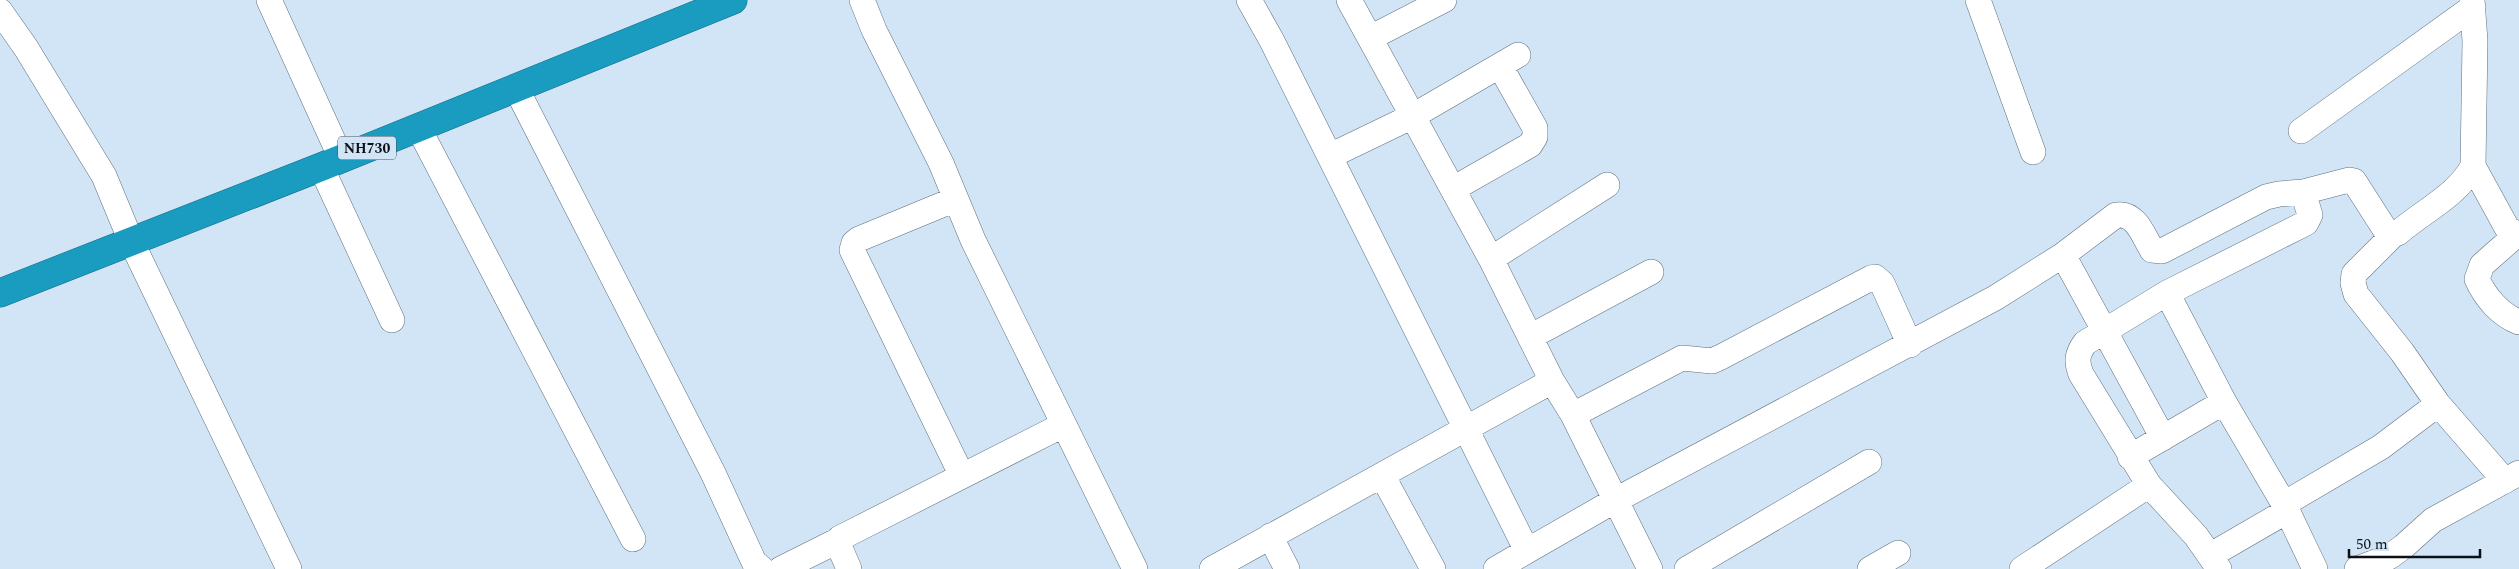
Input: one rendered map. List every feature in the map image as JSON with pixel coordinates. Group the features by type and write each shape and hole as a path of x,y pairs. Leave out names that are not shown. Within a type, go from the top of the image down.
{"highway":[{"name":"NH730","path":"0,292 331,162 733,0"}],"street":[{"path":"269,0 392,320"},
{"path":"862,0 874,30 938,155 973,240 1134,569"},
{"path":"1250,0 1527,551"},
{"path":"1349,0 1491,259 1552,381 1573,415 1614,501 1650,569"},
{"path":"1370,38 1444,0"},
{"path":"1978,0 2033,152"},
{"path":"2301,131 2473,3"},
{"path":"2357,569 2388,557 2403,547 2433,520 2512,477 2438,404 2402,352 2356,294 2355,288 2354,274 2359,267 2393,235 2455,189 2465,180 2472,166 2475,41 2473,3"},
{"path":"0,12 26,48 104,176 131,241 288,569"},
{"path":"1330,156 1413,116 1509,61 1535,128 1535,137 1530,145 1523,150 1453,189"},
{"path":"516,88 713,473 754,562 762,569"},
{"path":"418,127 633,539"},
{"path":"2472,166 2507,228 2518,235 2482,264 2477,279 2481,288 2503,315 2519,322"},
{"path":"1496,569 1614,501 1910,345 1995,298 2063,255 2116,215 2123,214 2132,217 2152,250 2162,251 2266,197 2303,192 2349,180 2354,181 2386,231 2393,235"},
{"path":"1491,259 1607,185"},
{"path":"2303,192 2310,215 2306,223 2167,294 2104,330 2085,343 2080,350 2077,361 2081,374 2130,457 2149,485 2212,564 2286,507 2381,447 2438,404"},
{"path":"956,199 858,239 854,243 852,250 962,476"},
{"path":"2063,255 2163,438"},
{"path":"1530,337 1651,272"},
{"path":"1573,415 1682,358 1712,361 1721,357 1875,277 1882,283 1910,345"},
{"path":"2167,294 2224,402 2286,507 2315,569"},
{"path":"1212,569 1552,381"},
{"path":"2130,457 2224,402"},
{"path":"781,569 1063,425"},
{"path":"1687,569 1869,462"},
{"path":"1382,475 1433,569"},
{"path":"2022,569 2149,485"},
{"path":"1270,536 1287,569"},
{"path":"837,541 849,569"},
{"path":"1870,569 1898,553"}]}
